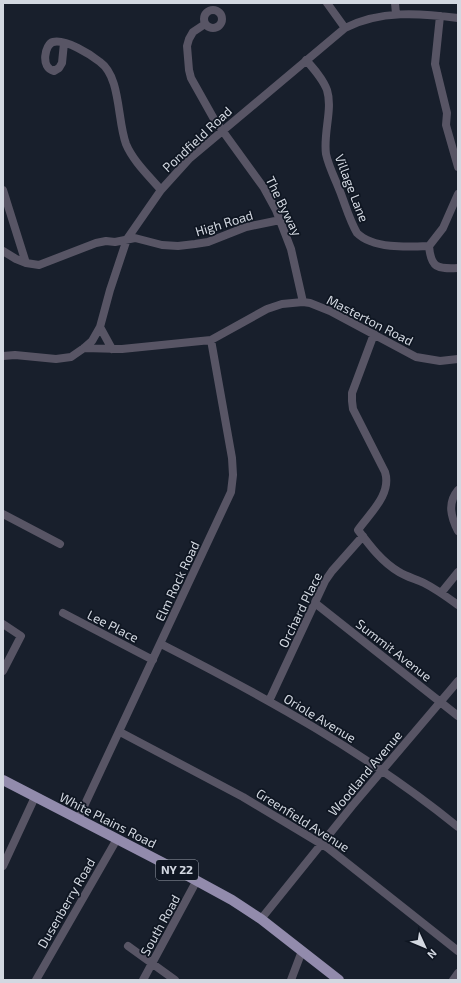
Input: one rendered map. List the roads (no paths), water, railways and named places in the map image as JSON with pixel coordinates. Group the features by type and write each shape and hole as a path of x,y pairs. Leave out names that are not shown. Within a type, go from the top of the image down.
{"main road":[{"name":"White Plains Road","path":"3,780 197,880 232,900 261,919 339,980"}],"street":[{"path":"327,3 345,28"},
{"path":"395,3 396,14"},
{"name":"Pondfield Road","path":"3,356 15,355 56,359 71,357 92,341 100,327 110,290 127,239 161,190 189,159 345,28 368,19 396,14 458,18"},
{"path":"440,16 435,64 447,113 446,125 458,167"},
{"name":"The Byway","path":"205,24 193,32 187,46 191,78 206,107 264,188 280,220 291,249 303,302"},
{"path":"64,43 83,50 100,62 111,74 120,123 126,144 133,156 161,190"},
{"name":"Village Lane","path":"306,60 321,78 327,91 329,108 325,140 327,160 357,233 368,241 390,246 429,246"},
{"path":"3,190 26,263"},
{"path":"458,194 443,228 429,246 430,259 436,265 439,267 458,268"},
{"name":"High Road","path":"26,263 39,265 96,243 135,238 162,245 178,246 208,242 246,227 280,220"},
{"path":"3,251 26,263"},
{"name":"Masterton Road","path":"84,348 96,350 146,348 211,340 266,309 282,304 303,302 320,307 416,357 440,361 458,360"},
{"path":"100,327 112,349"},
{"name":"Orchard Place","path":"269,701 324,581 361,533 383,497 387,483 385,472 353,408 352,401 352,393 374,334"},
{"name":"Elm Rock Road","path":"78,819 161,644 233,485 232,458 211,340"},
{"path":"458,490 451,503 451,512 458,531"},
{"path":"3,514 60,544"},
{"path":"361,533 382,559 389,565 400,573 425,583 458,605"},
{"path":"441,593 458,572"},
{"name":"Summit Avenue","path":"315,603 458,716"},
{"name":"Lee Place","path":"63,613 153,660"},
{"path":"3,624 21,636 3,671"},
{"name":"Oriole Avenue","path":"161,644 269,701 328,736 382,770 458,826"},
{"name":"Woodland Avenue","path":"261,919 382,770 458,680"},
{"name":"Greenfield Avenue","path":"120,732 243,796 322,844 458,951"},
{"path":"3,866 35,797"},
{"name":"Dusenberry Road","path":"36,980 116,839"},
{"name":"South Road","path":"143,980 197,880"},
{"path":"128,946 175,980"},
{"path":"291,980 302,951"},
{"path":"453,980 458,973"}]}
